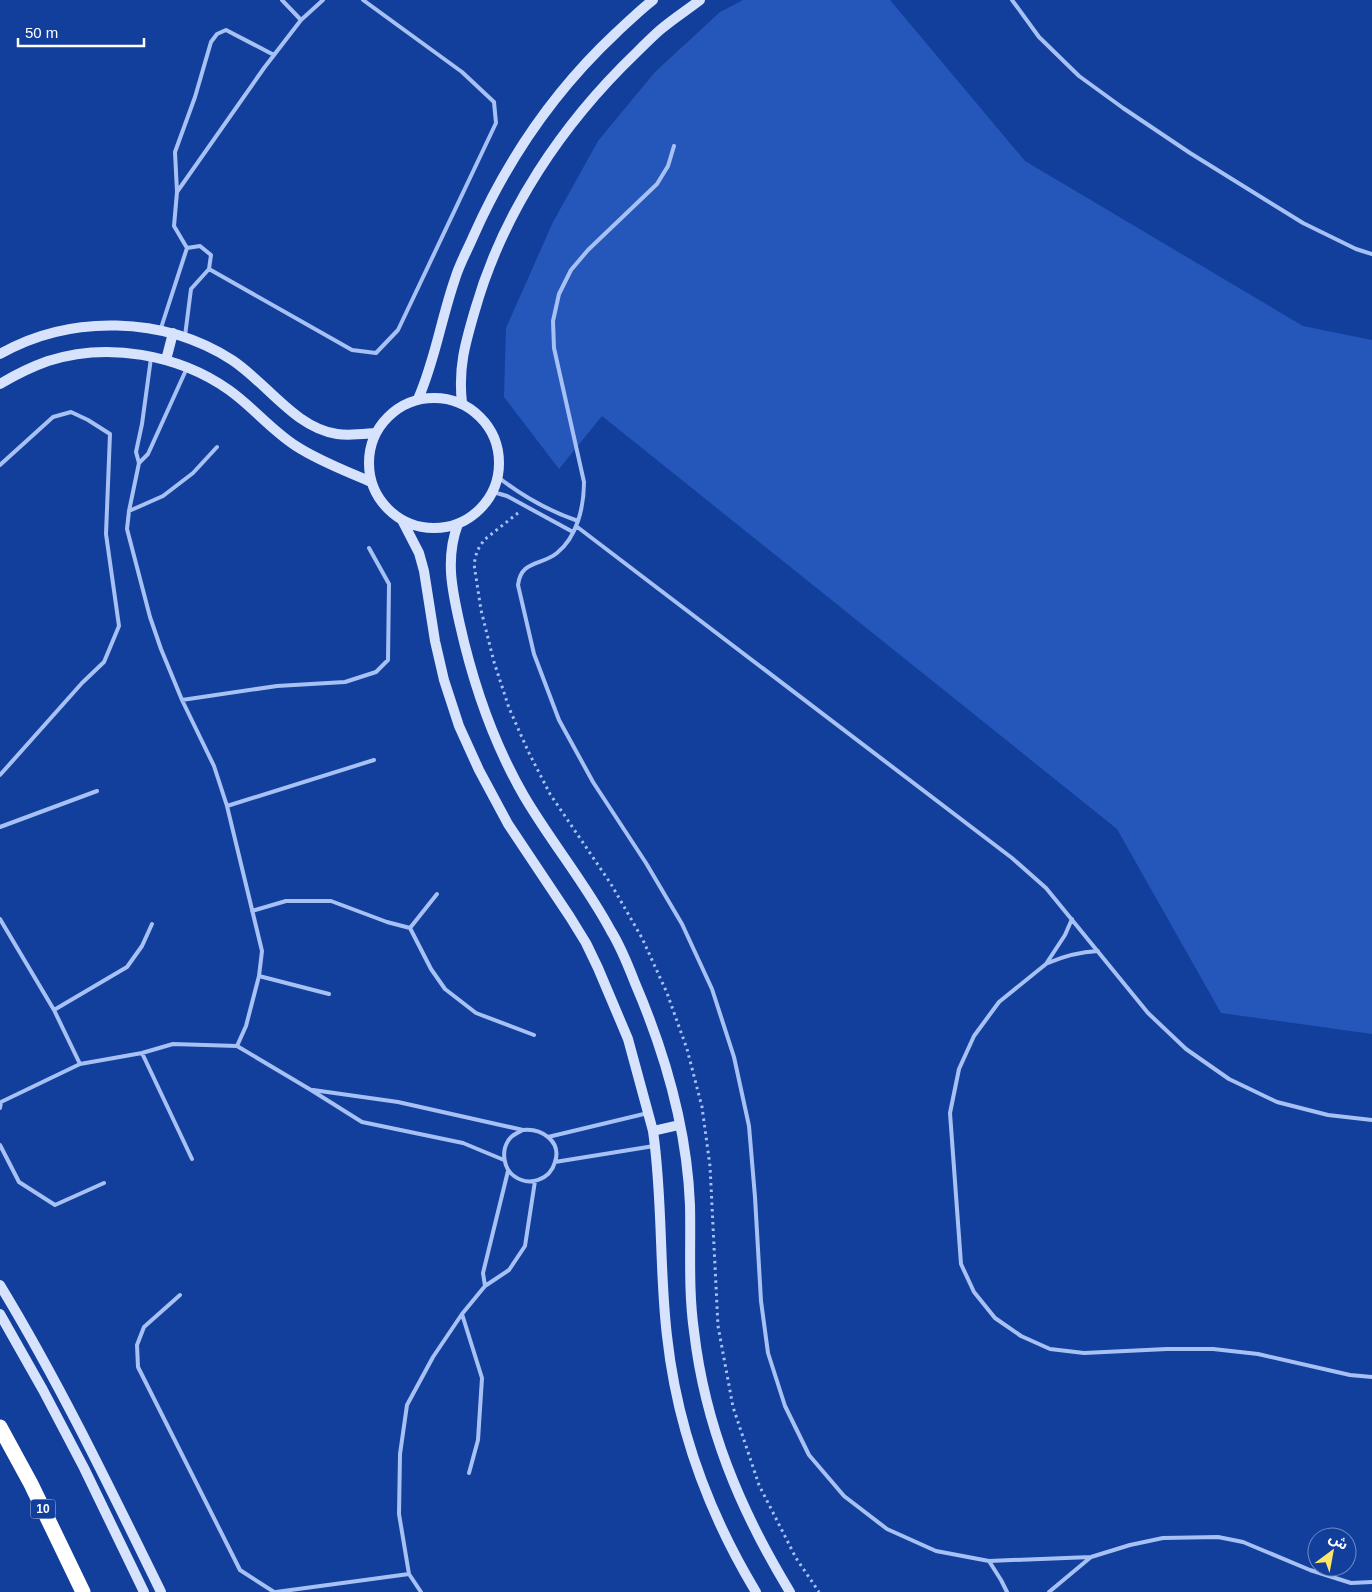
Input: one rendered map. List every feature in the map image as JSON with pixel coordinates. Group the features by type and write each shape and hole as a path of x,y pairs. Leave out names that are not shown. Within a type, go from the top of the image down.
{"highway":[{"name":"10","path":"0,1427 31,1484 83,1592"}],"street":[{"path":"418,399 434,358 455,278 481,220 510,163 546,110 591,56 653,0"},
{"path":"462,403 460,384 461,363 481,288 504,232 533,179 567,129 611,77 660,30 700,0"},
{"path":"0,354 12,347 43,335 75,328 108,325 140,327 160,331 203,345 232,360 305,422 321,430 338,435 375,433"},
{"path":"166,360 173,334"},
{"path":"0,384 19,373 48,361 79,354 110,352 166,360 188,366 228,389 278,433 311,456 371,482"},
{"path":"448,398 462,403 477,413 489,426 496,442 500,459 498,477 493,492 473,516 458,524 440,528 420,527 402,520 383,504 371,482 368,466 370,449 375,433 386,418 400,406 418,399 448,398"},
{"path":"402,520 412,536 422,562 435,641 444,680 459,726 479,770 508,824 586,943 628,1039 655,1146 667,1336 682,1418 693,1458 707,1496 724,1534 756,1592"},
{"path":"458,524 453,536 451,549 451,584 471,667 495,735 524,795 612,931 625,958 669,1077 687,1169 690,1204 690,1290 700,1370 709,1410 734,1486 770,1559 790,1592"},
{"path":"653,1132 679,1126"},
{"path":"0,1285 56,1383 97,1461 160,1592"},
{"path":"0,1314 84,1468 144,1592"}],"lane":[{"path":"282,0 301,20"},
{"path":"177,192 274,55 301,20 323,0"},
{"path":"209,269 352,350 376,353 398,330 496,123 494,102 462,72 364,0"},
{"path":"1012,0 1039,37 1078,76 1205,163 1303,223 1356,249 1372,254"},
{"path":"160,331 187,248 174,226 177,192 176,152 212,42 217,34 226,30 274,55"},
{"path":"674,146 668,166 657,184 588,250 571,270 559,294 554,321 554,348 584,482 584,496 578,521 566,543 547,560 528,566 522,571 518,578 518,585 534,654 559,720 593,782 646,863 682,924 712,989 734,1057 748,1126 756,1197 761,1301 768,1354 785,1406 809,1455 844,1496 887,1529 936,1551 989,1561 1092,1557 1130,1545 1163,1538 1218,1537 1243,1542 1310,1570 1352,1583 1372,1582"},
{"path":"185,338 192,289 209,269 211,255 200,246 187,248"},
{"path":"152,357 136,452 139,463 127,529 147,608 161,649 182,700 214,766 227,806 262,951 259,976 246,1026 237,1046"},
{"path":"139,463 148,454 188,366"},
{"path":"0,466 53,417 62,414 71,412 110,434 106,534 119,626 104,662 82,683 0,775"},
{"path":"129,511 163,496 193,473 217,447"},
{"path":"498,477 553,512 578,521"},
{"path":"493,492 507,496 573,532"},
{"path":"576,526 1012,858 1046,888 1148,1013 1186,1049 1229,1079 1277,1102 1328,1115 1372,1120"},
{"path":"182,700 277,686 345,682 376,672 388,660 389,584 369,548"},
{"path":"227,806 374,760"},
{"path":"0,827 96,791"},
{"path":"410,928 437,894"},
{"path":"252,911 286,901 331,901 410,928 431,969 445,989 476,1013 534,1034"},
{"path":"0,919 54,1010 80,1064"},
{"path":"1072,919 1065,935 1046,964 1000,1002 974,1036 959,1069 950,1113 961,1264 974,1292 995,1318 1021,1336 1050,1349 1084,1353 1213,1349 1258,1354 1342,1373 1372,1377"},
{"path":"54,1010 127,967 142,946 152,924"},
{"path":"1046,964 1071,954 1098,951"},
{"path":"259,976 329,994"},
{"path":"0,1108 1,1102 80,1064 142,1053 173,1044 237,1046 362,1122 463,1143 504,1160"},
{"path":"142,1053 192,1159"},
{"path":"311,1090 398,1102 523,1130 537,1130 548,1137 553,1142 555,1148 556,1162 544,1178 535,1181 520,1180 508,1171 504,1160 504,1151 508,1141 514,1134 523,1130"},
{"path":"548,1137 648,1113"},
{"path":"0,1145 19,1182 55,1205 104,1183"},
{"path":"556,1162 655,1146"},
{"path":"485,1286 483,1273 508,1171"},
{"path":"421,1592 409,1574 399,1514 400,1454 407,1404 433,1357 462,1314 485,1286 508,1270 525,1246 535,1181"},
{"path":"180,1294 144,1327 137,1345 138,1367 240,1570 275,1592 409,1574"},
{"path":"462,1314 482,1378 478,1440 469,1474"},
{"path":"1048,1592 1092,1557"},
{"path":"989,1561 1002,1580 1006,1592"}],"shaded area":[{"path":"743,0 890,0 1025,161 1303,326 1372,340 1372,1034 1221,1013 1117,829 602,416 559,469 504,397 506,328 553,222 598,141 655,72 720,12"}]}
